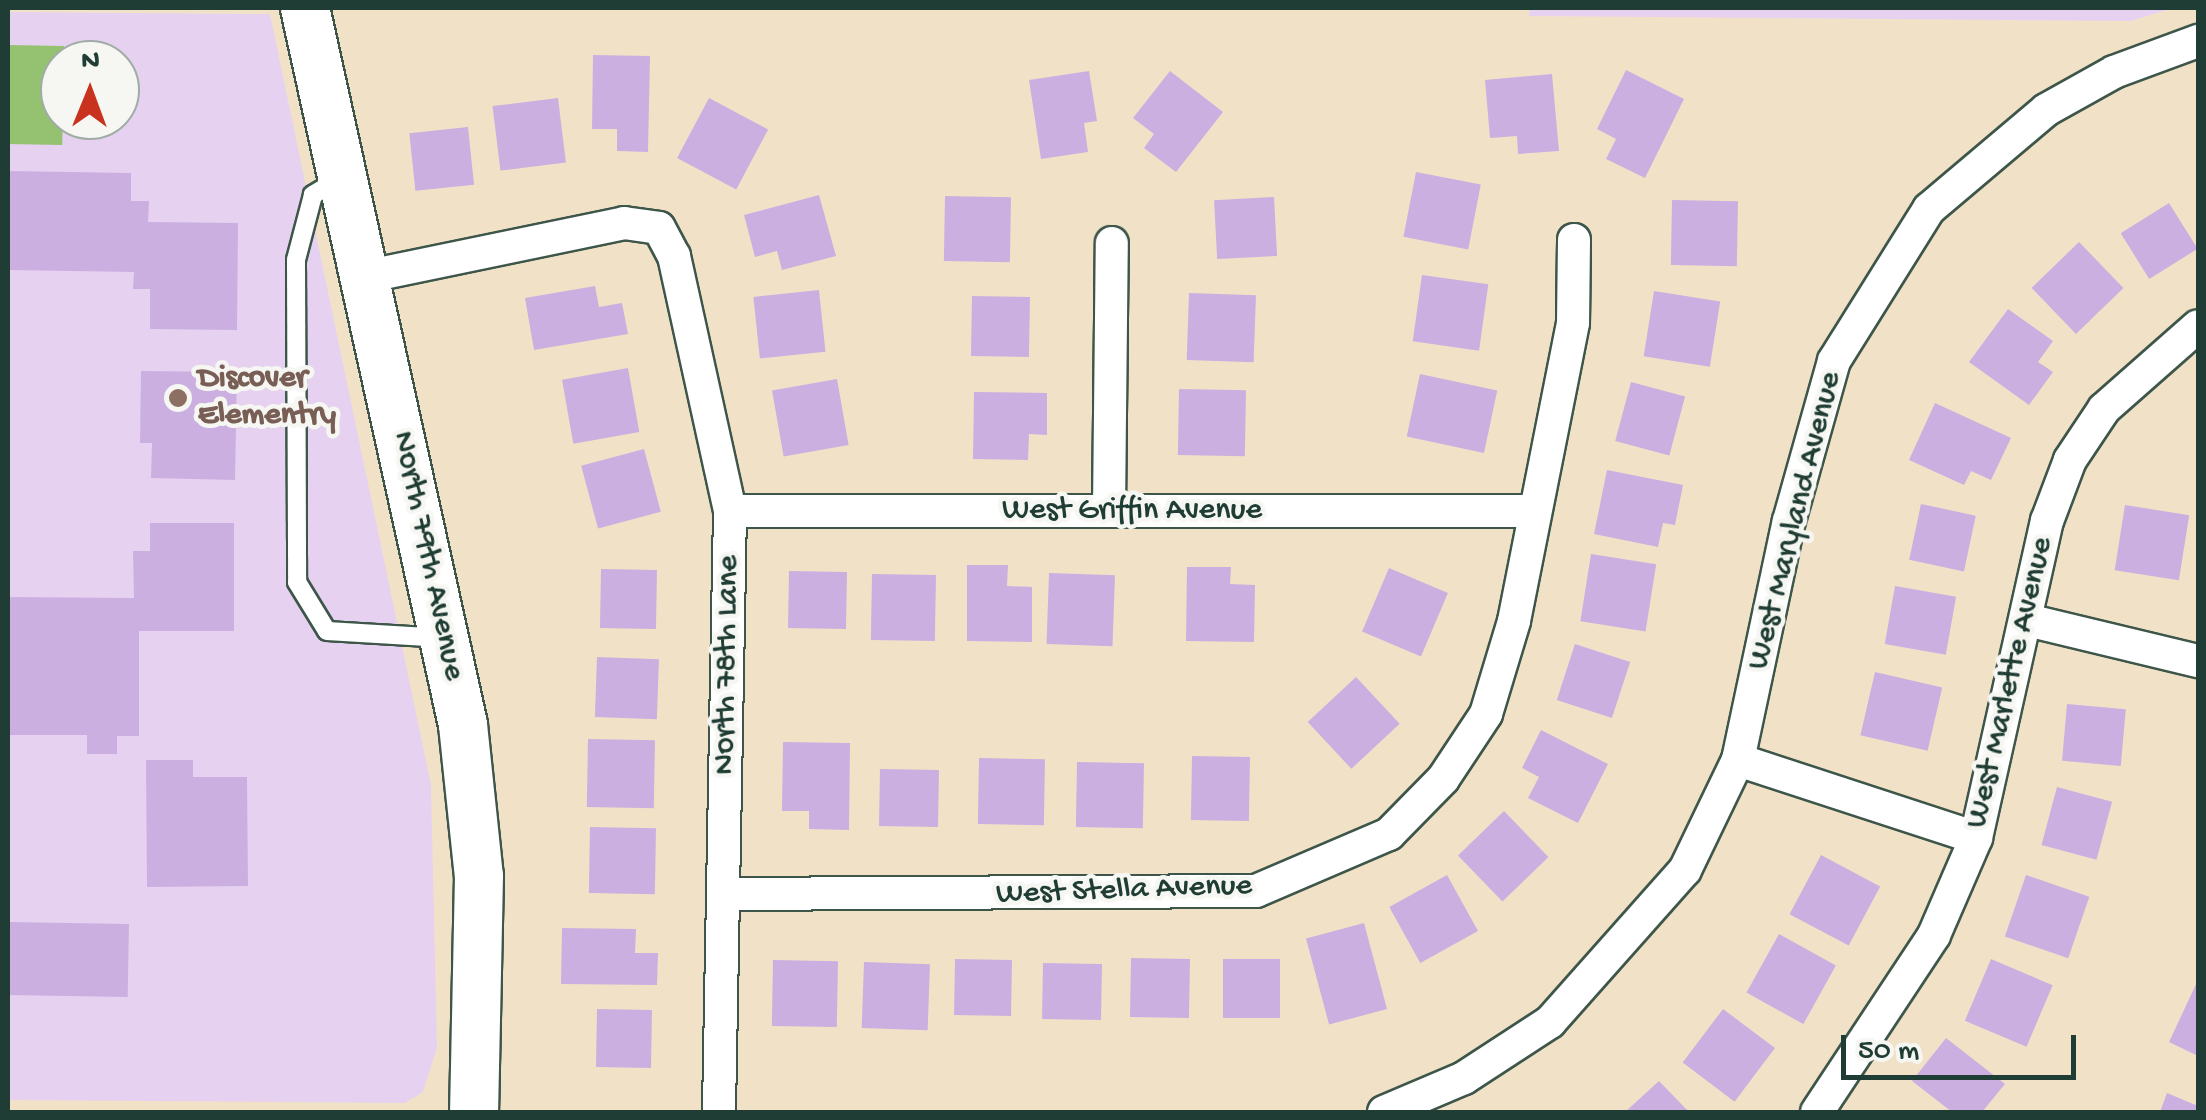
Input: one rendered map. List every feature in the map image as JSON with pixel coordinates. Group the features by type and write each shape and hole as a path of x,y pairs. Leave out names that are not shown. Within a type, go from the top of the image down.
{"street":[{"name":"North 79th Avenue","path":"305,8 444,638 479,876 474,1112"},
{"name":"West Maryland Avenue","path":"1384,1112 1508,1052 1595,980 1684,870 1738,760 1814,424 1834,361 1880,276 1929,209 2046,110 2114,72 2198,41"},
{"name":"North 78th Lane","path":"364,277 624,222 658,228 674,256 730,511 719,1112"},
{"name":"West Stella Avenue","path":"723,894 1174,896 1256,892 1328,866 1389,834 1444,779 1486,714 1535,512 1572,322 1574,240"},
{"path":"1109,510 1112,243"},
{"name":"West Marlette Avenue","path":"1816,1112 1934,934 1976,838 2070,460 2115,398 2198,326"},
{"name":"West Griffin Avenue","path":"730,511 1535,512"},
{"path":"2028,620 2198,661"},
{"path":"1738,760 1976,838"}],"lane":[{"path":"342,178 313,195 296,260 297,582 327,631 444,638"}],"shaded area":[{"path":"1530,8 2173,8 2131,21 1529,16"},
{"name":"Discover Elementry","path":"8,12 270,14 431,785 437,1048 423,1092 405,1103 8,1100"}],"green space":[{"path":"8,45 40,46 40,140 62,140 62,145 8,144"}],"building":[{"path":"593,55 650,56 648,152 617,151 617,129 592,129"},
{"path":"1626,70 1684,99 1645,178 1606,159 1616,139 1597,129"},
{"path":"1089,71 1097,121 1084,123 1088,152 1041,159 1029,80"},
{"path":"1170,71 1223,112 1176,172 1144,148 1154,134 1133,118"},
{"path":"1552,74 1559,151 1518,154 1517,136 1490,138 1485,80"},
{"path":"558,98 566,163 500,171 492,106"},
{"path":"709,98 768,129 736,189 677,158"},
{"path":"468,127 474,185 415,191 409,133"},
{"path":"8,171 131,173 131,201 149,201 148,222 238,223 237,330 150,329 150,289 133,289 134,272 8,270"},
{"path":"1416,172 1481,185 1468,249 1403,237"},
{"path":"819,195 836,256 782,270 777,251 755,257 744,215"},
{"path":"945,196 1011,197 1010,262 944,261"},
{"path":"1274,197 1277,256 1217,259 1214,200"},
{"path":"1672,200 1738,201 1737,266 1671,265"},
{"path":"2169,203 2198,249 2149,279 2121,233"},
{"path":"2079,242 2123,288 2076,334 2032,288"},
{"path":"1422,275 1488,284 1479,351 1413,341"},
{"path":"595,286 599,307 622,303 628,334 534,350 525,298"},
{"path":"819,290 825,352 760,359 753,297"},
{"path":"1654,291 1720,301 1710,367 1644,356"},
{"path":"1189,293 1256,295 1254,362 1187,360"},
{"path":"972,296 1030,297 1029,357 971,356"},
{"path":"2008,309 2053,341 2038,362 2053,372 2029,405 1969,362"},
{"path":"628,368 639,432 573,444 562,380"},
{"path":"141,371 237,372 235,480 151,478 152,443 140,443"},
{"path":"1420,374 1497,390 1484,453 1407,437"},
{"path":"837,379 849,445 784,456 772,390"},
{"path":"1631,382 1685,396 1669,455 1615,441"},
{"path":"1179,389 1246,390 1245,456 1178,455"},
{"path":"974,392 1047,393 1047,435 1029,434 1028,460 973,459"},
{"path":"1935,403 2011,438 1991,480 1971,471 1964,485 1909,460"},
{"path":"644,449 661,512 598,529 581,466"},
{"path":"1607,470 1683,485 1675,525 1663,523 1658,547 1594,534"},
{"path":"1921,504 1976,516 1964,571 1909,560"},
{"path":"2125,505 2189,515 2179,580 2115,570"},
{"path":"150,523 234,523 234,631 139,631 139,736 117,736 117,754 87,754 87,735 8,735 8,597 134,598 133,551 150,551"},
{"path":"1591,554 1656,564 1646,631 1580,621"},
{"path":"967,565 1008,565 1007,586 1032,587 1032,642 967,641"},
{"path":"1187,567 1231,567 1230,584 1255,585 1254,642 1186,641"},
{"path":"1389,568 1448,593 1421,657 1362,632"},
{"path":"601,569 657,570 656,629 600,628"},
{"path":"789,571 847,572 846,629 788,628"},
{"path":"1049,573 1115,575 1112,646 1047,644"},
{"path":"872,574 936,575 935,641 871,640"},
{"path":"1895,586 1956,597 1946,655 1885,644"},
{"path":"1575,644 1630,662 1612,718 1557,700"},
{"path":"597,657 659,659 657,719 595,717"},
{"path":"1875,672 1942,688 1928,751 1860,735"},
{"path":"1356,677 1400,724 1351,769 1308,722"},
{"path":"2067,704 2126,709 2121,766 2062,761"},
{"path":"1541,730 1608,764 1578,823 1528,798 1539,777 1522,768"},
{"path":"588,739 655,740 654,808 587,807"},
{"path":"783,742 850,743 849,830 809,829 809,811 782,811"},
{"path":"1192,756 1250,757 1249,821 1191,820"},
{"path":"979,758 1045,759 1044,825 978,824"},
{"path":"146,760 193,760 193,777 247,777 248,886 147,887"},
{"path":"1077,762 1144,763 1143,828 1076,827"},
{"path":"880,769 939,770 938,827 879,826"},
{"path":"2057,787 2112,802 2097,860 2041,845"},
{"path":"1504,811 1548,857 1502,901 1458,855"},
{"path":"590,827 656,828 655,894 589,893"},
{"path":"1821,855 1880,886 1849,946 1790,914"},
{"path":"1447,875 1478,931 1420,963 1389,907"},
{"path":"2026,875 2089,897 2068,958 2005,936"},
{"path":"8,922 129,924 128,997 8,995"},
{"path":"1364,923 1387,1009 1329,1024 1306,939"},
{"path":"562,928 636,929 635,953 658,953 657,985 561,984"},
{"path":"1779,934 1836,966 1803,1024 1747,993"},
{"path":"1131,958 1190,959 1189,1018 1130,1017"},
{"path":"955,959 1012,960 1011,1016 954,1015"},
{"path":"1223,959 1280,959 1280,1018 1223,1018"},
{"path":"1991,959 2053,985 2026,1047 1965,1021"},
{"path":"773,960 838,961 837,1027 772,1026"},
{"path":"864,962 930,964 928,1030 862,1028"},
{"path":"1043,963 1102,964 1101,1020 1042,1019"},
{"path":"2198,980 2198,1056 2169,1042"},
{"path":"597,1009 652,1010 651,1068 596,1067"},
{"path":"1723,1009 1775,1048 1735,1102 1683,1063"},
{"path":"1946,1038 2005,1084 1982,1112 1952,1112 1912,1081"},
{"path":"1659,1081 1689,1112 1625,1112"},
{"path":"2167,1093 2198,1106 2198,1112 2160,1112"}],"place":[{"name":"Discover Elementry","path":"178,398"}]}
